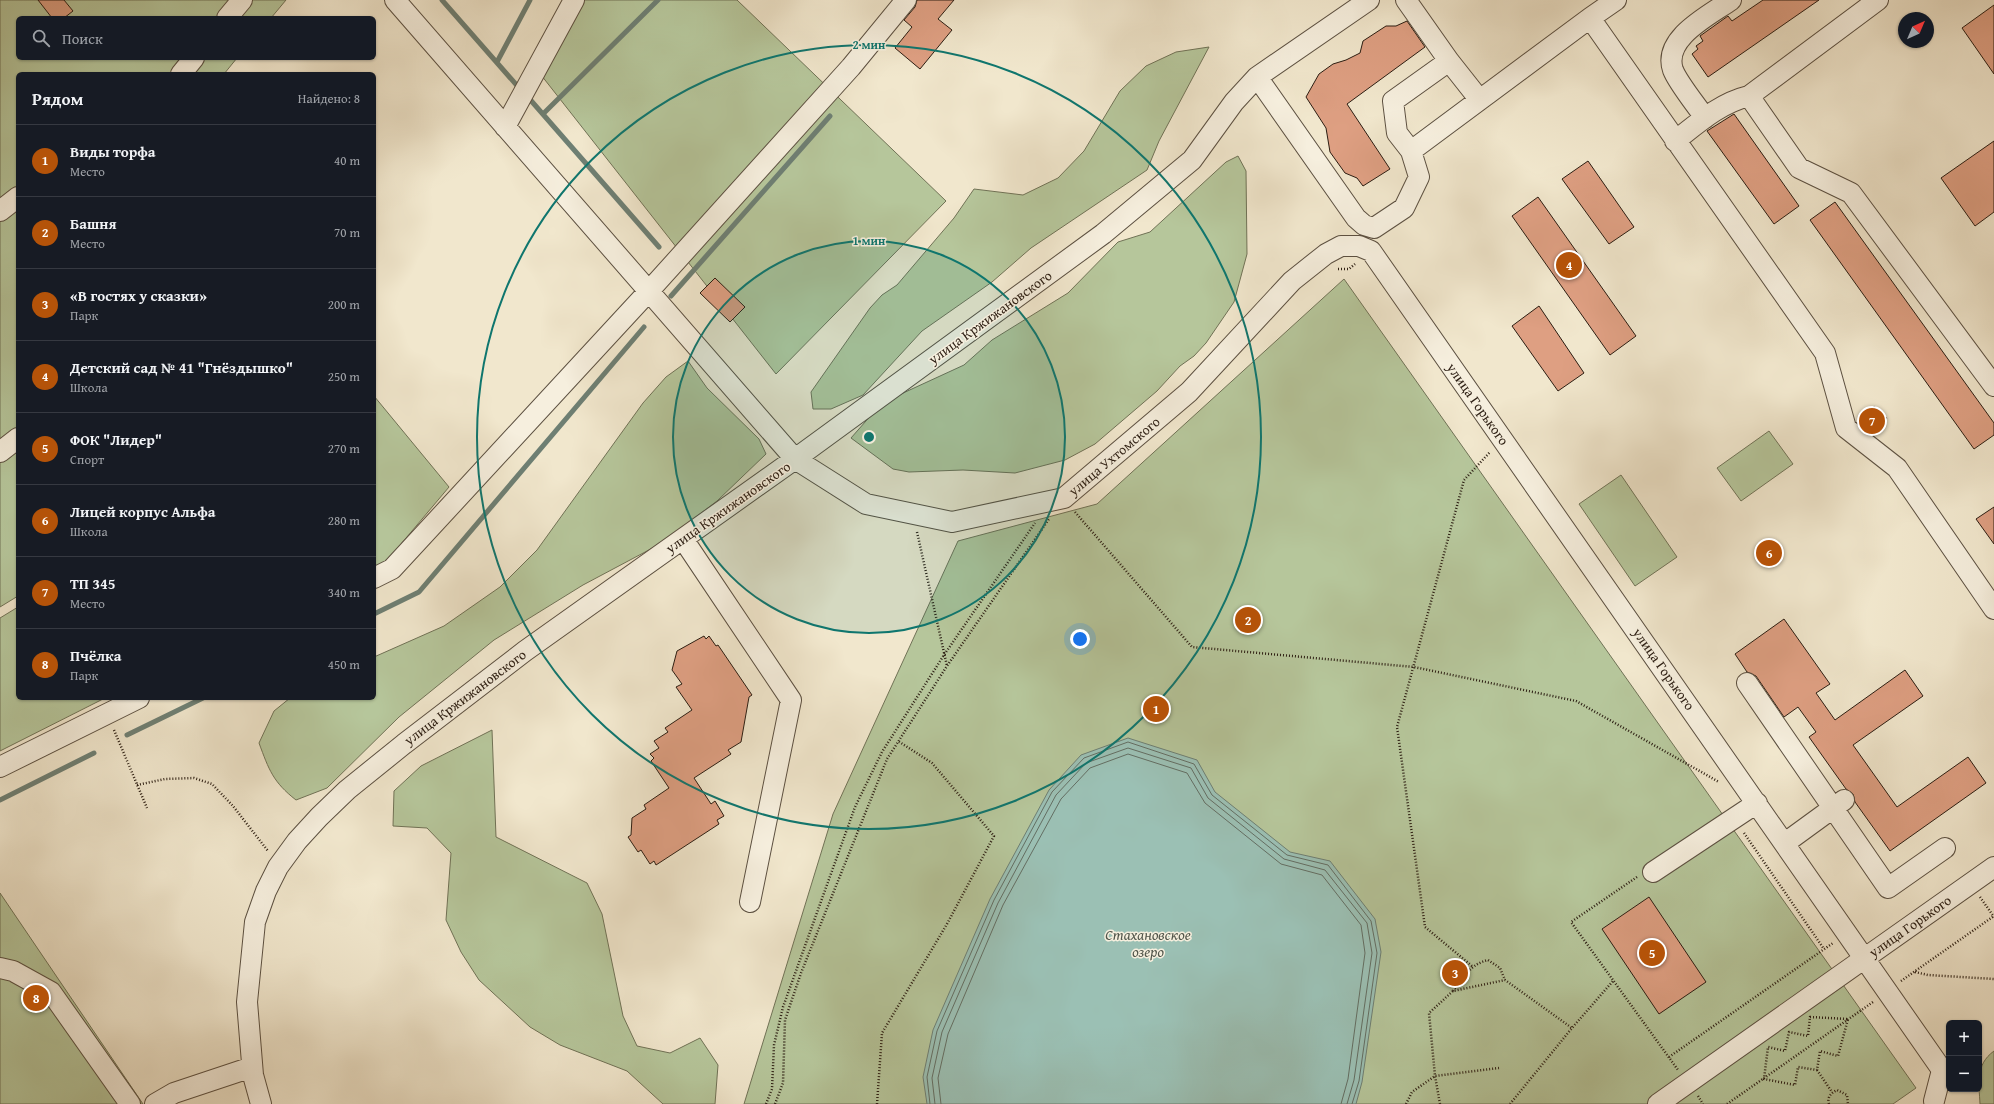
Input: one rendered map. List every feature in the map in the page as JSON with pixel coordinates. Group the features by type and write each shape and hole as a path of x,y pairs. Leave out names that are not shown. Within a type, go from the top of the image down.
{"street":[{"path":"229,16 242,0"},
{"name":"улица Ухтомского","path":"395,0 795,459 866,504 952,522 1057,500 1190,392 1292,281 1326,254 1341,246 1365,248"},
{"path":"505,127 574,0"},
{"path":"376,577 392,569 648,292 851,67 906,0"},
{"name":"улица Кржижановского","path":"261,1104 252,1067 247,1002 250,954 255,922 266,891 278,867 297,841 319,817 374,767 525,652 795,459 1133,211 1192,160 1234,102 1257,77 1369,0"},
{"path":"1406,0 1478,100"},
{"path":"1411,151 1478,100 1616,0"},
{"path":"1705,118 1673,70 1673,52 1675,44 1682,35 1731,0"},
{"path":"1675,140 1721,106 1738,98 1749,96 1878,0"},
{"path":"1590,18 1825,354 1846,428 1897,468 1994,609"},
{"path":"183,72 192,60"},
{"path":"1257,77 1356,218 1364,225 1374,228 1404,208 1419,177 1411,151 1397,133 1392,101 1449,61"},
{"path":"1749,96 1800,168 1851,193 1994,386"},
{"path":"0,211 16,199"},
{"name":"улица Горького","path":"1365,248 1503,438 1865,958 1994,867"},
{"path":"0,452 16,440"},
{"path":"683,539 791,700 750,902"},
{"path":"1747,683 1839,804 1888,888 1944,848"},
{"path":"0,767 135,700"},
{"path":"1647,873 1757,803"},
{"path":"1784,843 1839,804"},
{"path":"1658,1104 1865,958 1942,1070 1933,1103"},
{"path":"0,968 13,971 51,992 130,1104"},
{"path":"155,1104 174,1093 252,1067"}],"path":[{"path":"1472,966 1425,926 1397,727 1464,480 1503,438"},
{"path":"766,1104 772,1089 774,1045 783,1007 855,807 882,752 944,655 1057,500"},
{"path":"775,1104 783,1083 785,1020 801,973 887,759 1057,500"},
{"path":"1057,500 1192,647 1414,667 1576,701 1722,784"},
{"path":"913,514 947,666"},
{"path":"108,714 147,808"},
{"path":"877,1104 882,1033 947,924 994,836 932,763 898,741"},
{"path":"137,785 165,779 194,778 212,784 238,811 278,867"},
{"path":"1734,818 1824,949"},
{"path":"1647,873 1571,922 1703,1104"},
{"path":"1727,1104 1994,916 1971,883"},
{"path":"1669,1057 1847,933"},
{"path":"1440,1104 1435,1076 1429,1013 1453,991 1472,966 1479,962 1488,960 1500,968 1505,980 1572,1028"},
{"path":"1915,972 1928,975 1994,979"},
{"path":"1453,991 1505,980"},
{"path":"1510,1104 1572,1028 1613,981"},
{"path":"1764,1079 1768,1048 1785,1051 1789,1032 1808,1036 1810,1017 1848,1019"},
{"path":"1832,1092 1817,1070 1820,1051 1838,1056 1848,1019"},
{"path":"1764,1079 1795,1085 1798,1067 1817,1070"},
{"path":"1406,1104 1412,1092 1435,1076 1499,1068"},
{"path":"1828,1104 1829,1096 1832,1092 1838,1090 1843,1091 1847,1095 1848,1104"}],"green space":[{"path":"0,0 286,0 273,16 16,16 16,60 235,60 226,72 16,72 16,597 0,607"},
{"path":"568,0 737,0 946,201 776,374 534,66"},
{"path":"1209,47 1159,141 1147,170 1031,248 992,282 922,331 863,395 831,409 813,409 811,392 870,308 882,295 897,285 954,218 974,189 1023,195 1058,178 1084,151 1120,91 1146,66 1176,52"},
{"path":"1238,156 1246,171 1247,254 1234,302 1206,343 1194,356 1180,366 1157,391 1095,444 1065,460 1015,473 963,470 909,472 893,469 851,438 873,413 901,394 964,365 992,340 1068,293 1118,242 1150,232 1226,162"},
{"path":"1344,279 1916,1088 1893,1104 744,1104 833,814 958,541 1097,504"},
{"path":"688,361 707,388 759,439 766,454 717,501 662,543 583,585 494,640 399,717 327,788 296,800 288,793 273,775 259,743 274,711 288,700 376,700 376,656 444,626 500,587 537,550 643,403 666,377"},
{"path":"376,398 449,487 385,563 376,567"},
{"path":"1769,431 1793,464 1741,501 1717,468"},
{"path":"1621,475 1677,557 1635,586 1579,504"},
{"path":"16,608 16,700 101,700 0,751 0,618"},
{"path":"492,730 496,837 587,883 602,914 623,1016 637,1046 670,1053 700,1038 718,1065 715,1104 663,1104 627,1071 560,1045 530,1027 479,980 461,952 446,920 451,853 427,828 393,826 394,791 421,766"},
{"path":"0,893 143,1104 0,1104"},
{"path":"1994,1051 1994,1104 1980,1104 1979,1092 1982,1092 1982,1066 1988,1056"}],"water":[{"name":"Стахановское озеро","path":"1128,738 1197,760 1215,792 1290,852 1330,861 1375,919 1381,952 1362,1082 1356,1104 927,1104 923,1077 933,1030 990,899 1049,790 1081,755"}],"building":[{"path":"38,0 64,0 73,11 67,16 50,16"},
{"path":"917,0 954,0 938,19 952,30 920,69 895,48 912,27 904,20 915,7"},
{"path":"1763,0 1819,0 1708,77 1692,54 1698,49 1696,46 1703,41 1700,36 1728,16 1732,21"},
{"path":"1994,5 1994,74 1962,28"},
{"path":"1407,21 1425,47 1347,104 1390,169 1363,186 1357,178 1345,173 1330,152 1326,128 1306,97 1319,74 1333,64 1346,60 1360,53 1363,41 1386,26 1396,26"},
{"path":"1734,114 1799,206 1774,224 1707,131"},
{"path":"1994,141 1994,212 1975,226 1941,178"},
{"path":"1588,161 1634,227 1609,244 1562,179"},
{"path":"1538,197 1636,336 1610,355 1512,216"},
{"path":"1835,202 1994,423 1994,435 1974,449 1810,220"},
{"path":"715,278 745,307 730,322 700,293"},
{"path":"1539,306 1584,373 1558,391 1512,326"},
{"path":"1874,406 1887,418 1873,434 1858,423"},
{"path":"1994,507 1994,544 1976,519"},
{"path":"1784,619 1830,684 1816,693 1835,720 1905,670 1923,696 1853,745 1897,807 1968,757 1986,783 1890,851 1855,802 1853,794 1846,789 1809,737 1816,732 1798,707 1784,717 1756,676 1747,672 1735,654"},
{"path":"704,636 706,639 709,636 716,646 718,645 752,695 749,697 741,742 728,750 731,754 694,778 711,804 715,801 724,816 717,820 719,824 656,865 654,861 650,864 641,850 638,852 628,837 631,835 632,818 646,809 644,805 669,788 651,761 654,758 650,754 659,748 654,741 668,732 665,728 692,710 676,687 682,684 672,670 677,651"},
{"path":"1649,897 1706,982 1659,1014 1602,929"}],"waterway":[{"path":"442,0 520,89"},
{"path":"497,62 530,0"},
{"path":"543,114 658,0"},
{"path":"527,96 659,247"},
{"path":"671,296 830,116"},
{"path":"376,613 419,592 644,327"},
{"path":"127,735 199,700"},
{"path":"0,800 94,753"}],"place":[{"name":"Детский сад № 41 \"Гнёздышко\"","path":"1569,265"},
{"name":"ТП 345","path":"1872,421"},
{"name":"Лицей корпус Альфа","path":"1769,553"},
{"name":"Башня","path":"1248,620"},
{"name":"Виды торфа","path":"1156,709"},
{"name":"ФОК \"Лидер\"","path":"1652,953"},
{"name":"«В гостях у сказки»","path":"1455,973"},
{"name":"Пчёлка","path":"36,998"}]}
